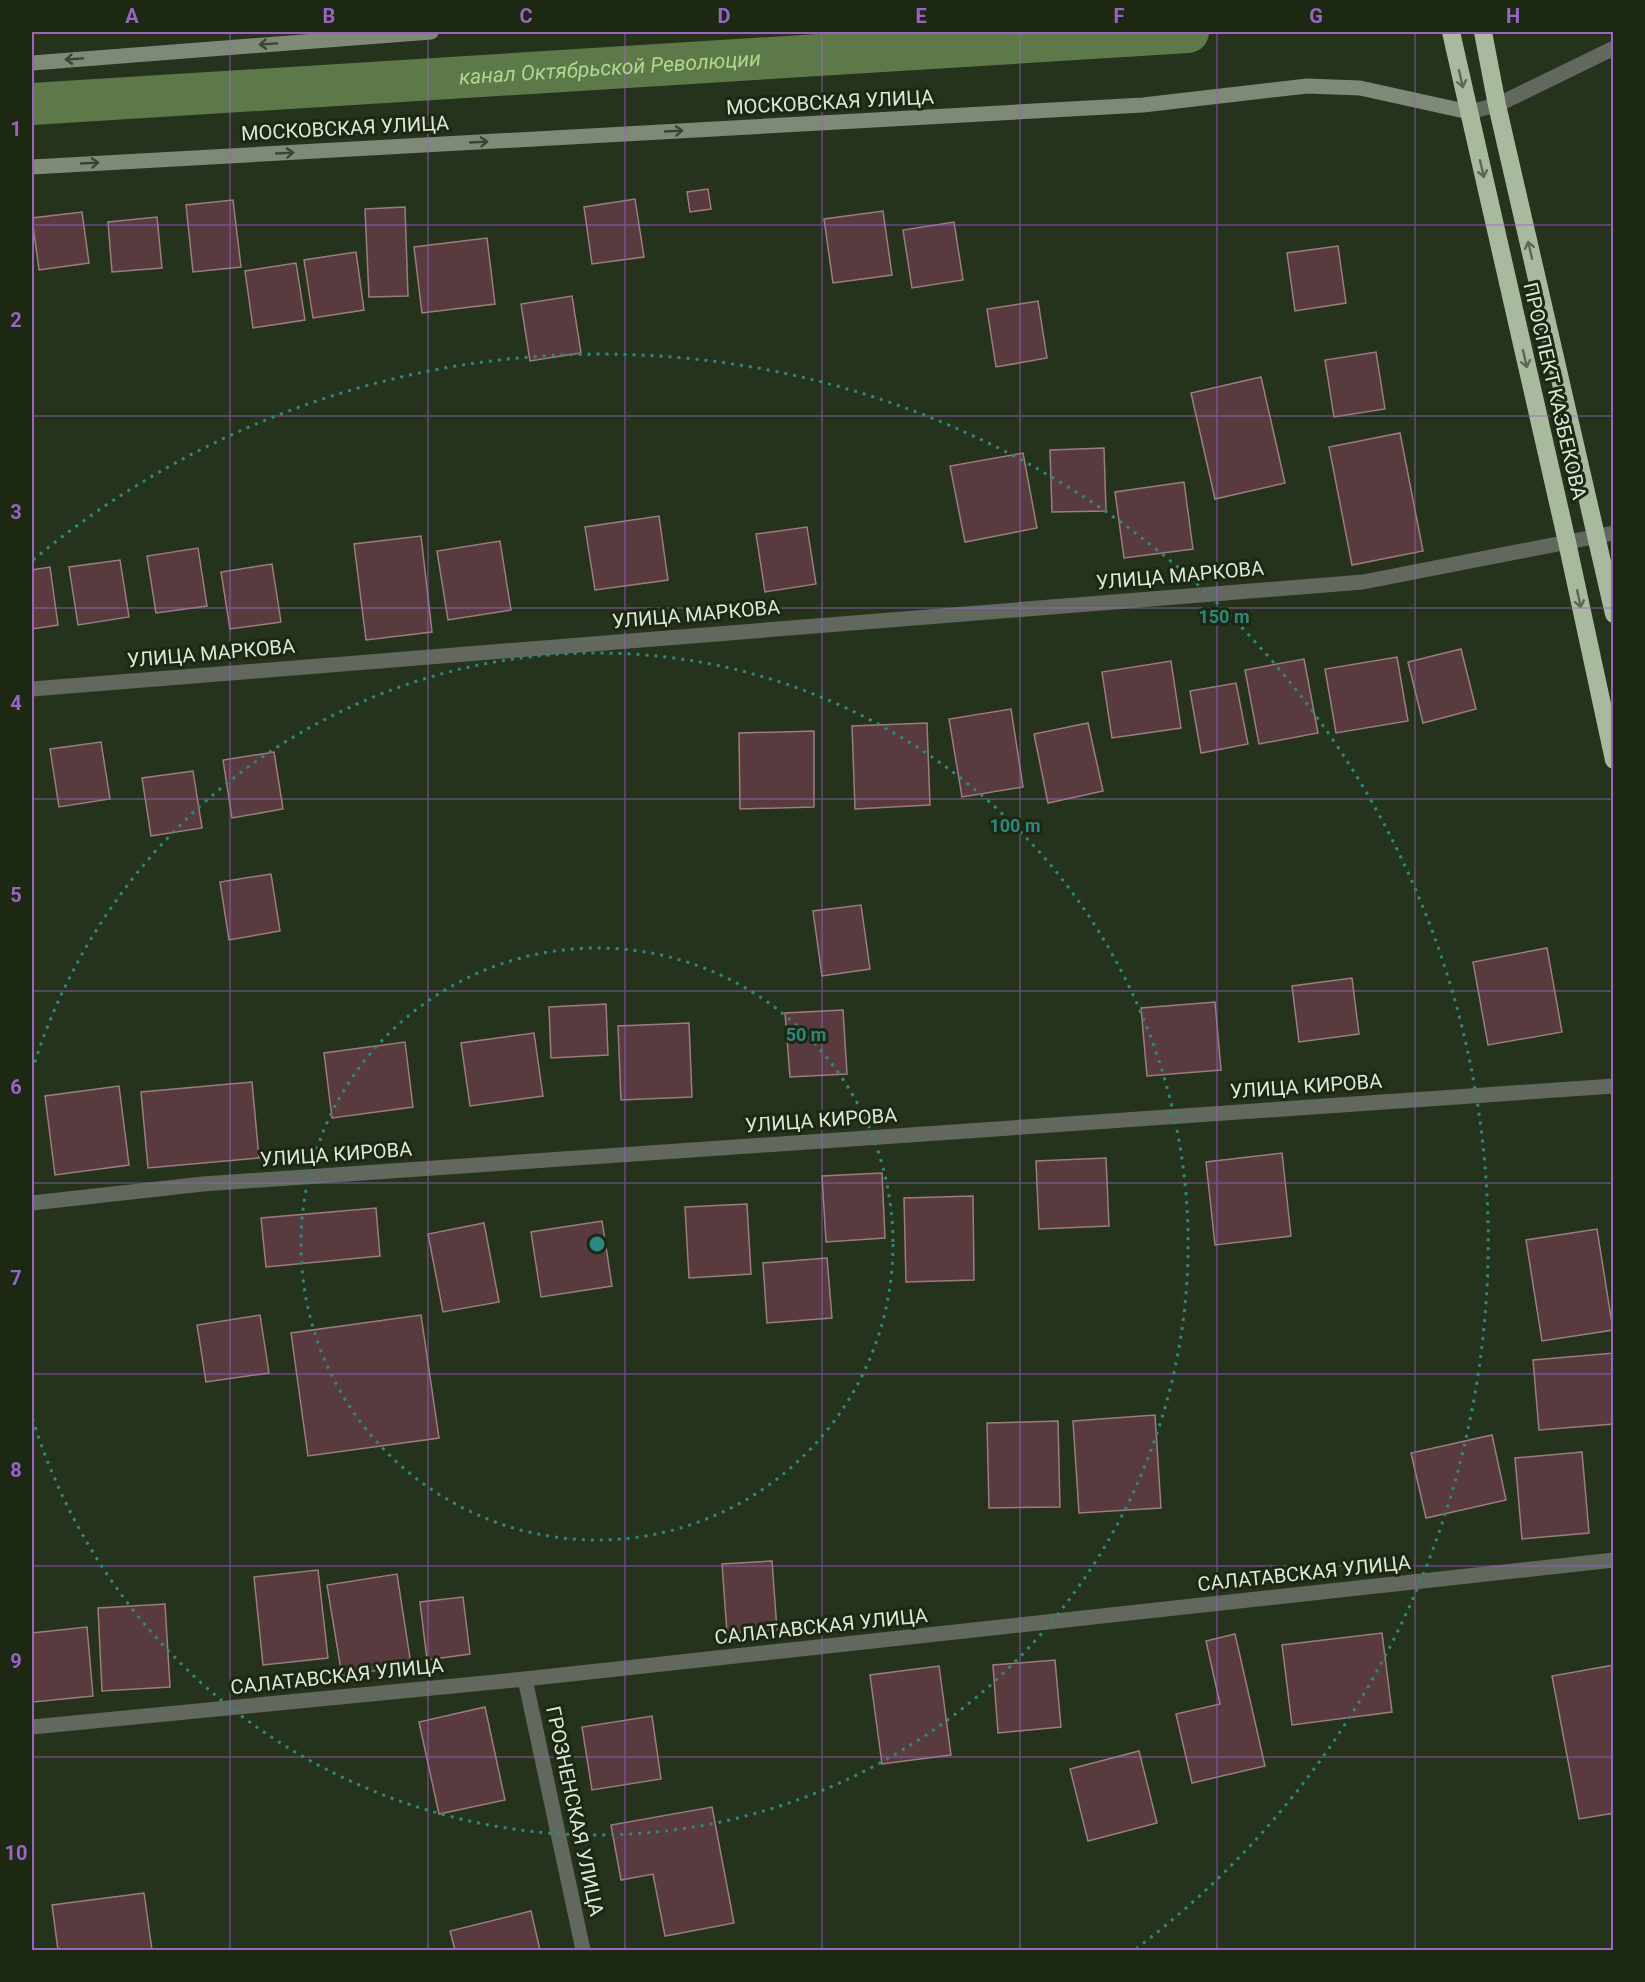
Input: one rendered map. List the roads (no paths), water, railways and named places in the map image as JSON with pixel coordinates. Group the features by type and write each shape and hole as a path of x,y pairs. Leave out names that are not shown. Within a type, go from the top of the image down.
{"highway":[{"name":"ПРОСПЕКТ КАЗБЕКОВА","path":"1484,36 1497,105 1605,534 1614,614"},
{"name":"ПРОСПЕКТ КАЗБЕКОВА","path":"1452,39 1567,542 1614,760"}],"main road":[{"path":"32,63 432,32"},
{"name":"МОСКОВСКАЯ УЛИЦА","path":"32,167 1143,105 1307,86 1360,88 1469,112"}],"street":[{"name":"МОСКОВСКАЯ УЛИЦА","path":"1469,112 1497,105 1614,48"},
{"name":"УЛИЦА МАРКОВА","path":"32,689 1363,582 1605,534"},
{"name":"УЛИЦА КИРОВА","path":"32,1203 202,1184 1614,1086"},
{"name":"САЛАТАВСКАЯ УЛИЦА","path":"32,1727 525,1679 1614,1560"},
{"name":"ГРОЗНЕНСКАЯ УЛИЦА","path":"525,1679 583,1950"}],"waterway":[{"name":"канал Октябрьской Революции","path":"32,104 1188,32"}]}
